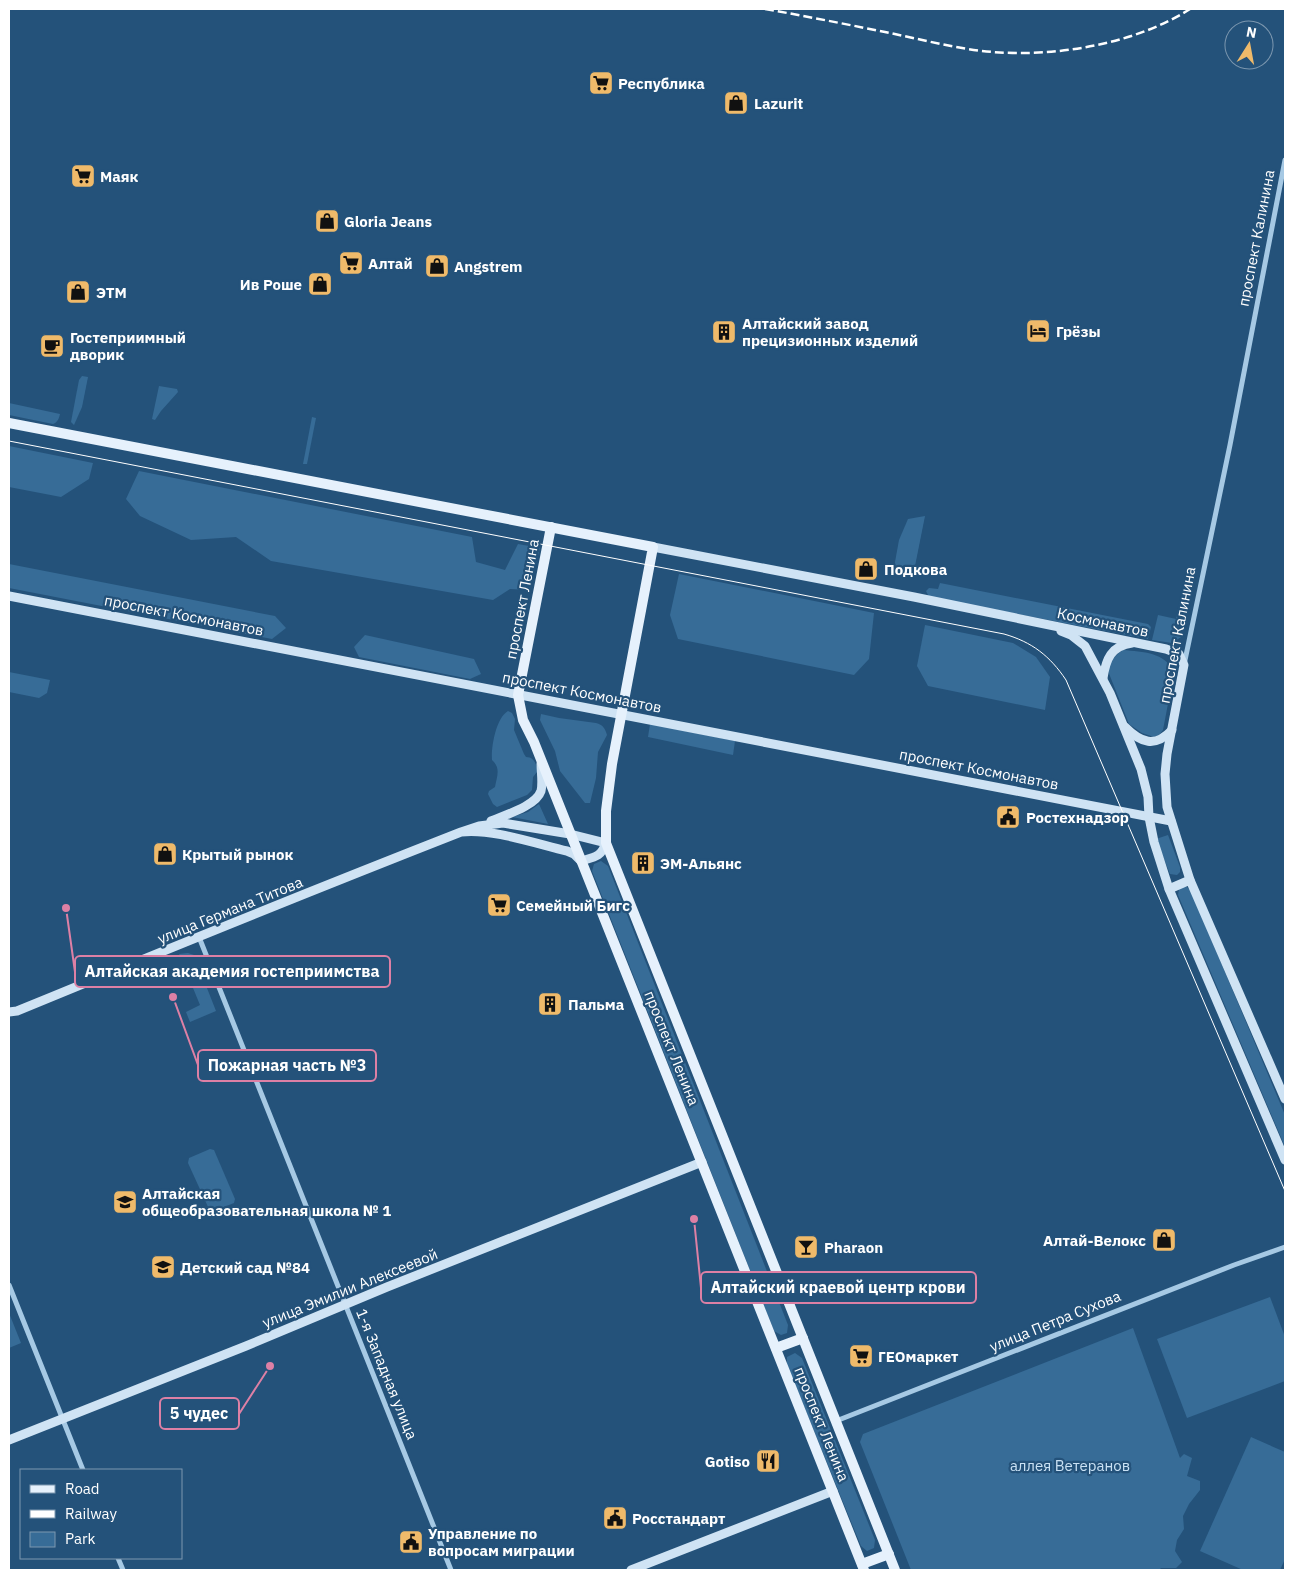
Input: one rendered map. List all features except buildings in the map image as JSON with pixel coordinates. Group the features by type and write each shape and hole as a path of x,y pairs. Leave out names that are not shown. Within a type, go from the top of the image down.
{"main road":[{"path":"9,423 653,547"},
{"name":"проспект Ленина","path":"551,527 518,695 522,720 541,758 863,1567"},
{"name":"проспект Ленина","path":"653,547 612,764 606,811 606,843 895,1570"},
{"path":"776,1348 803,1338"},
{"path":"863,1567 889,1554"}],"street":[{"name":"проспект Калинина","path":"1285,160 1230,445 1184,665 1165,774 1171,821 1190,880 1285,1099"},
{"path":"653,547 1038,622 1071,635 1085,646 1103,678 1145,783 1154,842 1169,889 1285,1160"},
{"name":"проспект Космонавтов","path":"9,596 1171,821"},
{"name":"Космонавтов","path":"1038,622 1173,650 1179,654 1184,665"},
{"path":"1103,678 1107,662 1116,647 1137,643"},
{"path":"1122,723 1132,733 1147,741 1154,742 1162,740 1172,730"},
{"path":"479,826 522,808 536,799 541,789 541,758"},
{"path":"461,832 481,830 567,851 574,854 581,861 598,856 603,852 606,843 570,834 503,823 479,826"},
{"name":"улица Германа Титова","path":"9,1012 51,997 199,936 479,826"},
{"path":"1169,889 1190,880"},
{"name":"1-я Западная улица","path":"199,936 451,1570"},
{"name":"улица Эмилии Алексеевой","path":"9,1440 702,1162"},
{"name":"улица Петра Сухова","path":"836,1421 1225,1268 1285,1247"},
{"path":"9,1286 83,1469"},
{"path":"631,1570 833,1491"}],"green space":[{"path":"82,376 88,377 82,407 74,425 71,422 79,380"},
{"path":"159,386 177,389 178,392 155,420 152,419"},
{"path":"9,403 60,414 59,418 53,424 9,415"},
{"path":"312,417 316,418 307,464 303,464"},
{"path":"9,446 93,463 89,479 61,497 9,487"},
{"path":"139,471 472,537 476,562 505,570 518,544 540,548 529,590 510,589 493,600 271,561 236,537 191,540 140,516 126,499"},
{"path":"925,516 913,576 893,573 899,540 908,519"},
{"path":"9,564 275,616 286,628 272,639 9,588"},
{"path":"679,574 874,613 869,659 854,675 678,639 670,615"},
{"path":"940,583 1148,624 1151,627 1148,639 929,597 926,591 929,588 938,589"},
{"path":"1183,589 1191,591 1181,637 1172,643 1152,640 1158,615 1176,619"},
{"path":"925,625 1013,643 1036,657 1050,677 1045,710 928,686 917,666"},
{"path":"365,635 474,659 481,674 470,679 359,657 354,647"},
{"path":"1123,650 1153,654 1165,660 1174,672 1163,730 1154,737 1142,733 1129,724 1108,671 1113,659"},
{"path":"9,672 50,680 47,693 39,698 9,692"},
{"path":"508,711 512,713 515,719 514,730 524,754 534,762 537,772 533,777 532,790 527,795 497,807 493,804 488,794 495,787 498,772 497,766 492,760 492,748 497,726"},
{"path":"541,714 596,723 604,729 607,735 598,752 596,778 590,803 585,803 560,771 555,751 540,720"},
{"path":"650,724 735,741 733,755 648,737"},
{"path":"539,804 548,824 512,817 528,812"},
{"path":"1168,835 1180,867 1180,872 1177,875 1170,874 1156,839"},
{"path":"601,861 608,866 788,1325 787,1333 781,1335 774,1331 592,871 594,864"},
{"path":"1187,887 1191,891 1285,1115 1285,1147 1178,895 1179,889"},
{"path":"188,953 194,955 216,1011 190,1022 186,1012 200,1005 179,954"},
{"path":"210,1149 214,1150 235,1199 234,1203 214,1211 209,1209 188,1163 189,1158"},
{"path":"1270,1297 1285,1337 1285,1381 1187,1418 1157,1339"},
{"path":"9,1313 21,1343 9,1348"},
{"name":"аллея Ветеранов","path":"1133,1328 1180,1458 1184,1454 1192,1458 1187,1476 1200,1481 1200,1490 1189,1504 1183,1516 1184,1529 1177,1540 1175,1551 1182,1562 1176,1568 1161,1568 1159,1570 911,1570 860,1442 863,1434"},
{"path":"795,1353 802,1358 875,1540 874,1548 867,1551 861,1546 787,1365 787,1357"},
{"path":"1251,1437 1285,1452 1285,1559 1280,1570 1243,1570 1200,1551"}],"tram line":[{"path":"9,441 1004,634 1032,646 1047,657 1066,680 1285,1191"}],"railway":[{"path":"765,9 965,49 1018,53 1069,50 1095,46 1145,31 1190,9"}],"place":[{"name":"Республика","path":"601,83"},
{"name":"Lazurit","path":"736,103"},
{"name":"Маяк","path":"83,176"},
{"name":"Gloria Jeans","path":"327,221"},
{"name":"Алтай","path":"351,263"},
{"name":"Angstrem","path":"437,266"},
{"name":"Ив Роше","path":"320,284"},
{"name":"ЭТМ","path":"78,292"},
{"name":"Грёзы","path":"1038,331"},
{"name":"Алтайский завод прецизионных изделий","path":"724,332"},
{"name":"Гостеприимный дворик","path":"52,346"},
{"name":"Подкова","path":"866,569"},
{"name":"Ростехнадзор","path":"1008,817"},
{"name":"Крытый рынок","path":"165,854"},
{"name":"ЭМ-Альянс","path":"643,863"},
{"name":"Семейный Бигс","path":"499,905"},
{"name":"Алтайская академия гостеприимства","path":"66,908"},
{"name":"Пожарная часть №3","path":"173,997"},
{"name":"Пальма","path":"550,1004"},
{"name":"Алтайская общеобразовательная школа № 1","path":"125,1202"},
{"name":"Алтайский краевой центр крови","path":"694,1219"},
{"name":"Алтай-Велокс","path":"1164,1240"},
{"name":"Pharaon","path":"806,1247"},
{"name":"Детский сад №84","path":"163,1267"},
{"name":"ГЕОмаркет","path":"861,1356"},
{"name":"5 чудес","path":"270,1366"},
{"name":"Gotiso","path":"768,1461"},
{"name":"Росстандарт","path":"615,1518"},
{"name":"Управление по вопросам миграции","path":"411,1542"}]}
